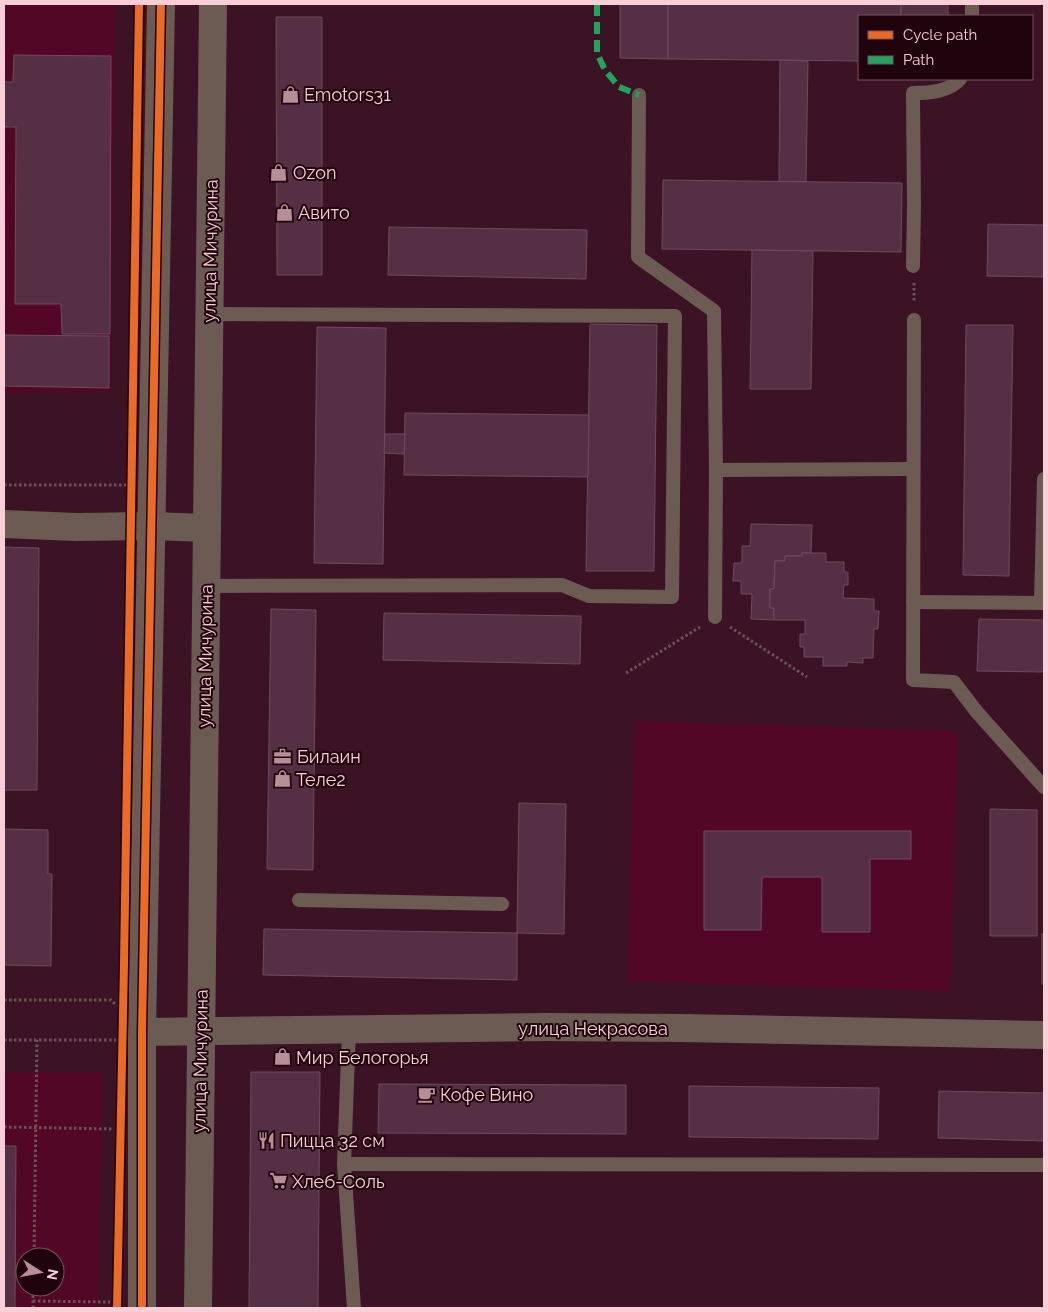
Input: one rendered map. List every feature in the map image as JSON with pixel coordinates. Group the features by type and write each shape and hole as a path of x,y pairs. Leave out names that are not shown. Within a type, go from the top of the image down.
{"street":[{"path":"123,1303 125,1029 141,526 161,4"},
{"name":"улица Мичурина","path":"198,1308 213,4"},
{"path":"4,524 76,527 207,528"},
{"name":"улица Некрасова","path":"125,1029 201,1032 545,1027 1044,1035"}],"lane":[{"path":"913,266 913,94 933,93 956,84 959,80"},
{"path":"639,95 638,257 714,311 716,470 714,617"},
{"path":"206,586 562,585 589,596 672,597 675,316 209,314"},
{"path":"914,320 913,680 954,682 976,711 1044,787"},
{"path":"716,470 913,469"},
{"path":"913,602 1042,603 1044,480"},
{"path":"300,900 502,904"},
{"path":"349,1030 344,1164 354,1308"},
{"path":"344,1164 1044,1165"}],"path":[{"path":"913,266 914,320"},
{"path":"132,475 132,484 141,526"},
{"path":"4,485 132,484"},
{"path":"626,674 714,617 807,677"},
{"path":"4,1000 111,1000"},
{"path":"4,1040 37,1040 125,1029"},
{"path":"34,1247 37,1040"},
{"path":"4,1127 118,1131 122,1122"},
{"path":"33,1297 33,1308"},
{"path":"33,1301 123,1303"},
{"path":"118,1308 123,1303"}],"shaded area":[{"path":"4,4 115,4 111,392 4,393"},
{"path":"635,721 958,731 950,991 627,981"},
{"path":"4,1072 102,1072 98,1308 4,1308"}],"building":[{"path":"620,4 668,4 668,59 620,58"},
{"path":"668,4 901,4 901,15 858,15 858,61 668,59"},
{"path":"901,4 948,4 948,15 901,15"},
{"path":"276,17 322,17 322,275 277,275"},
{"path":"14,55 111,56 110,334 62,334 61,304 15,304 16,127 4,127 4,82 13,82"},
{"path":"780,60 808,61 806,182 779,182"},
{"path":"663,180 902,183 901,252 662,249"},
{"path":"988,224 1044,225 1044,277 987,276"},
{"path":"389,227 587,230 586,279 388,275"},
{"path":"752,250 813,251 811,389 750,389"},
{"path":"590,324 657,325 654,571 586,571"},
{"path":"966,325 1013,325 1009,576 963,575"},
{"path":"317,327 386,328 383,564 314,563"},
{"path":"4,335 109,336 109,388 4,386"},
{"path":"405,413 589,415 588,477 404,475"},
{"path":"385,434 405,434 404,454 384,453"},
{"path":"751,524 812,525 811,553 802,553 802,556 785,556 785,561 775,561 774,589 770,589 770,608 774,608 774,620 751,619 752,594 741,594 741,581 733,581 734,563 742,563 742,546 750,546"},
{"path":"4,547 39,548 37,790 4,790"},
{"path":"802,553 826,553 826,562 844,562 844,572 848,572 848,585 844,585 843,598 874,599 874,611 879,611 878,629 874,629 873,658 863,658 863,663 847,662 847,666 823,666 823,657 804,657 804,647 800,647 800,634 805,634 805,620 774,620 774,608 770,608 770,589 774,589 775,561 785,561 785,556 802,556"},
{"path":"271,609 316,610 313,870 267,869"},
{"path":"384,613 581,616 580,664 383,660"},
{"path":"979,619 1044,620 1044,672 977,671"},
{"path":"519,803 566,804 564,934 517,933"},
{"path":"990,809 1037,810 1037,936 990,936"},
{"path":"4,829 48,830 48,874 52,874 51,966 4,965"},
{"path":"704,831 911,831 911,859 870,859 870,932 822,932 822,877 762,877 761,930 704,930"},
{"path":"264,929 517,933 517,980 263,975"},
{"path":"1042,934 1044,934 1044,984 1042,984"},
{"path":"280,1053 284,1053 287,1058 286,1062 280,1063 277,1060 277,1056"},
{"path":"251,1072 320,1072 318,1308 249,1308"},
{"path":"379,1084 626,1085 626,1134 378,1133"},
{"path":"689,1086 879,1088 878,1139 689,1137"},
{"path":"939,1091 1044,1093 1044,1141 938,1138"},
{"path":"4,1146 16,1146 15,1308 4,1308"}],"marked path":[{"path":"597,4 597,53 605,70 619,87 639,95"}],"cycle path":[{"path":"117,1308 139,4"},
{"path":"142,1308 142,1032 161,4"}],"place":[{"name":"Emotors31","path":"290,94"},
{"name":"Ozon","path":"279,172"},
{"name":"Авито","path":"284,212"},
{"name":"Билаин","path":"283,756"},
{"name":"Теле2","path":"282,779"},
{"name":"Мир Белогорья","path":"282,1057"},
{"name":"Кофе Вино","path":"426,1094"},
{"name":"Пицца 32 см","path":"266,1140"},
{"name":"Хлеб-Соль","path":"278,1181"}]}
